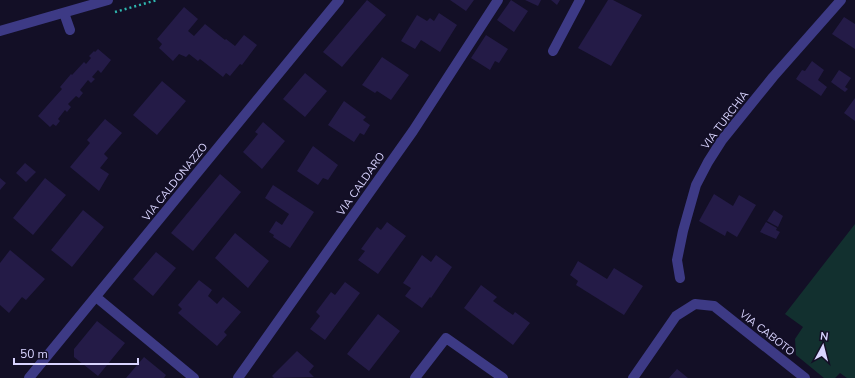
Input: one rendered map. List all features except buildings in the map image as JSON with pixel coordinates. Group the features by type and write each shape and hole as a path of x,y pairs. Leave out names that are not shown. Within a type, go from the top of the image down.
{"street":[{"path":"0,31 108,0"},
{"name":"VIA CALDONAZZO","path":"29,378 339,0"},
{"name":"VIA CALDARO","path":"238,378 413,131 498,0"},
{"path":"553,51 580,0"},
{"name":"VIA TURCHIA","path":"680,278 677,260 683,231 696,185 708,162 722,140 772,77 841,0"},
{"path":"64,12 70,30"},
{"path":"96,297 194,378"},
{"name":"VIA CABOTO","path":"633,378 676,316 695,304 714,306 805,378"},
{"path":"415,378 446,338 502,378"}],"green space":[{"path":"855,224 855,378 847,378 840,373 835,378 824,378 796,355 795,339 803,327 785,314"}]}
